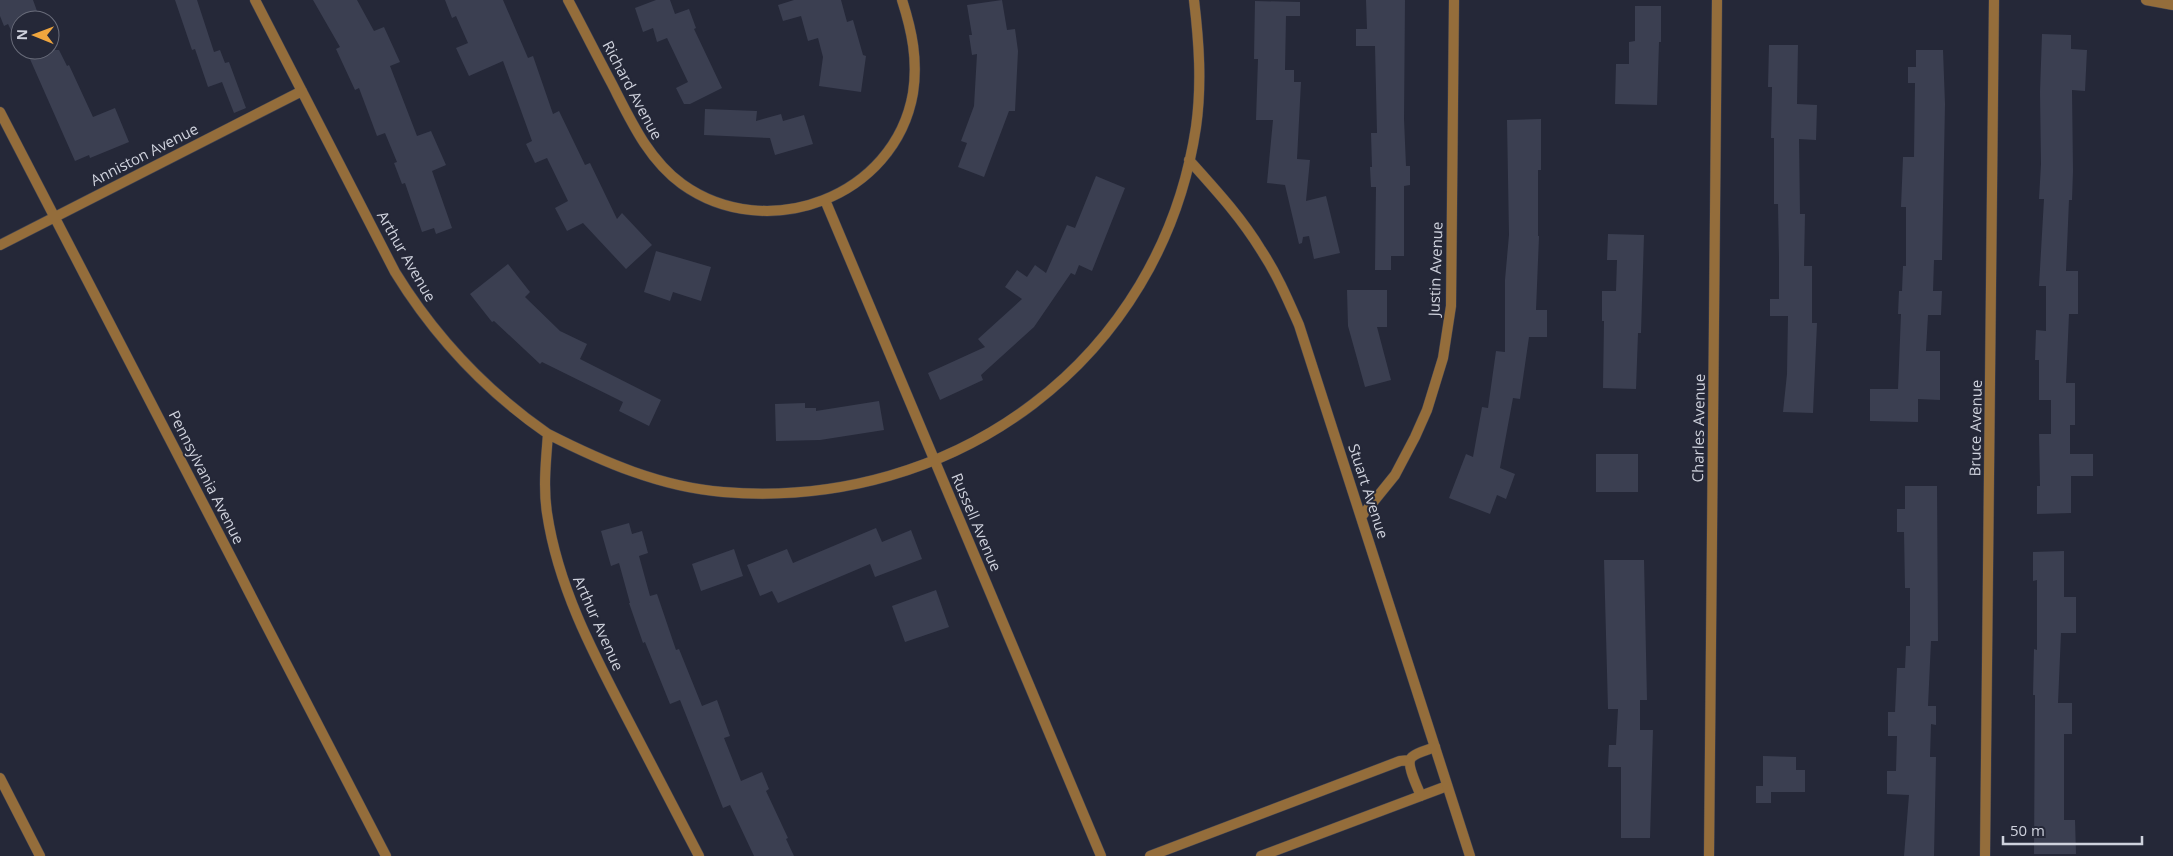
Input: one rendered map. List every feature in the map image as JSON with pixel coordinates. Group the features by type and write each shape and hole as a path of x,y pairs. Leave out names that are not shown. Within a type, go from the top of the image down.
{"street":[{"name":"Arthur Avenue","path":"254,0 395,272 410,296 443,341 482,382 525,418 548,434 545,476 547,513 559,567 568,594 581,626 614,693 699,856"},
{"name":"Richard Avenue","path":"568,0 644,144 658,162 694,192 722,205 738,209 769,212 800,208 825,200 844,191 869,172 888,151 903,124 913,94 916,63 912,38 902,0"},
{"path":"548,434 592,457 643,476 722,492 775,494 829,490 908,471 981,439 1026,410 1067,375 1103,336 1135,292 1160,245 1180,195 1196,127 1200,73 1194,0"},
{"name":"Justin Avenue","path":"1361,517 1395,475 1416,438 1443,358 1452,306 1454,0"},
{"name":"Charles Avenue","path":"1709,856 1717,0"},
{"name":"Bruce Avenue","path":"1984,856 1994,0"},
{"path":"2146,0 2173,5"},
{"name":"Anniston Avenue","path":"0,245 302,91"},
{"name":"Pennsylvania Avenue","path":"0,112 386,856"},
{"name":"Stuart Avenue","path":"1189,160 1225,199 1242,221 1276,274 1309,352 1470,856"},
{"name":"Russell Avenue","path":"825,200 1101,856"},
{"path":"1421,796 1409,767 1410,760 1412,756 1435,747"},
{"path":"1150,856 1400,761 1410,760"},
{"path":"0,778 40,856"},
{"path":"1261,856 1447,786"}],"building":[{"path":"0,0 33,0 37,10 10,10 10,28 8,24 4,26 0,16"},
{"path":"175,0 197,0 214,52 220,50 225,63 229,62 246,108 234,113 222,82 208,87 195,49 192,50"},
{"path":"313,0 357,0 374,31 384,27 400,62 390,66 417,136 431,131 446,165 432,171 452,228 436,234 434,228 422,232 405,183 402,184 394,163 397,162 385,133 377,136 359,88 355,90 336,49 340,47"},
{"path":"445,0 503,0 528,58 533,56 553,114 559,111 585,165 590,163 617,219 622,213 652,245 626,269 583,223 567,231 555,208 568,201 547,158 535,163 526,144 532,141 503,61 469,76 456,48 468,43 456,16 452,18"},
{"path":"656,0 670,0 675,14 689,9 696,28 694,29 722,88 690,104 684,104 676,88 688,82 667,38 657,42 653,28 643,32 635,8"},
{"path":"794,0 841,0 847,22 853,20 863,55 866,56 861,92 819,86 823,57 818,38 808,41 801,16 783,21 778,5"},
{"path":"1002,0 1007,30 1015,29 1018,51 1015,111 1009,111 984,177 958,167 967,143 961,141 974,106 977,54 972,55 969,35 972,35 967,5"},
{"path":"1366,0 1405,0 1404,119 1406,166 1410,166 1410,185 1404,186 1404,256 1391,256 1391,270 1375,270 1376,187 1371,187 1370,167 1372,167 1371,133 1377,133 1375,46 1356,46 1356,29 1367,29"},
{"path":"1255,1 1300,2 1300,16 1286,16 1285,70 1294,70 1294,82 1301,82 1297,159 1310,160 1306,201 1326,196 1340,253 1314,259 1309,236 1303,237 1302,243 1299,244 1285,185 1267,183 1273,120 1256,120 1258,59 1254,59"},
{"path":"1635,6 1661,6 1657,105 1615,104 1616,64 1629,64 1629,42 1635,41"},
{"path":"2042,34 2071,35 2071,49 2087,50 2085,91 2072,90 2073,171 2072,200 2069,200 2066,271 2078,271 2078,314 2069,314 2066,383 2075,383 2075,425 2070,425 2070,454 2093,454 2093,476 2071,476 2071,513 2037,514 2037,486 2040,486 2039,434 2051,434 2051,400 2039,400 2039,360 2035,360 2036,330 2046,331 2046,286 2039,286 2044,199 2039,199"},
{"path":"1769,45 1798,45 1797,104 1817,105 1816,140 1799,139 1800,214 1805,214 1804,266 1812,266 1812,323 1817,323 1813,413 1783,412 1787,374 1788,316 1770,316 1770,299 1779,299 1779,258 1778,204 1774,204 1774,138 1771,138 1772,87 1768,87"},
{"path":"1916,50 1943,50 1945,104 1942,260 1934,260 1933,291 1942,291 1941,315 1928,315 1926,351 1940,351 1940,400 1918,399 1918,422 1870,421 1870,389 1898,389 1901,314 1898,314 1899,291 1902,291 1903,266 1906,266 1906,207 1901,207 1903,157 1914,157 1915,83 1908,83 1908,67 1916,67"},
{"path":"60,52 67,66 69,65 93,117 115,108 129,142 90,158 89,155 75,161 30,60 60,60"},
{"path":"705,109 757,111 756,121 781,114 783,121 804,115 813,144 775,155 770,138 704,135"},
{"path":"1541,119 1541,170 1538,170 1539,236 1536,310 1547,310 1547,337 1529,337 1520,399 1513,398 1500,468 1515,474 1506,499 1497,495 1490,514 1449,498 1466,454 1473,457 1482,407 1488,408 1496,351 1505,352 1505,280 1509,235 1507,120"},
{"path":"1096,176 1125,188 1092,271 1079,265 1075,275 1071,273 1034,327 981,375 983,380 940,400 928,373 985,347 978,339 1022,299 1005,287 1017,270 1027,277 1035,265 1046,273 1067,225 1075,228"},
{"path":"1608,234 1644,235 1641,333 1638,333 1636,389 1603,388 1604,321 1602,321 1602,291 1616,291 1617,260 1607,260"},
{"path":"656,251 711,267 701,301 673,292 670,301 644,292"},
{"path":"508,264 530,292 525,297 560,331 587,344 580,359 661,400 649,426 619,411 623,402 542,362 540,364 494,321 492,322 470,294"},
{"path":"1347,290 1387,290 1387,327 1377,327 1391,380 1365,387 1348,326"},
{"path":"879,401 884,430 820,440 776,441 775,404 805,403 805,408 816,408 816,411"},
{"path":"1596,454 1638,454 1638,492 1596,492"},
{"path":"1905,486 1937,486 1938,641 1931,641 1928,706 1936,706 1936,725 1931,724 1930,757 1936,757 1934,856 1904,856 1909,795 1887,794 1887,771 1896,771 1897,736 1888,736 1888,712 1895,712 1897,668 1905,668 1906,646 1910,646 1910,588 1905,588 1904,532 1897,532 1897,509 1905,509"},
{"path":"629,523 632,534 642,531 648,553 639,556 650,596 657,594 676,650 679,649 702,706 717,700 730,736 724,738 741,781 762,772 769,789 766,791 788,838 786,839 794,856 754,856 730,805 723,808 680,700 670,704 645,642 643,643 629,603 619,563 611,566 601,531"},
{"path":"876,528 882,542 911,530 922,559 875,577 870,564 778,603 772,591 760,596 747,565 787,549 793,563"},
{"path":"734,549 743,576 701,591 692,564"},
{"path":"2064,551 2064,597 2076,597 2076,633 2061,633 2058,703 2072,703 2072,734 2064,734 2064,820 2075,820 2076,854 2034,854 2035,695 2033,695 2034,649 2037,650 2037,580 2033,581 2033,552"},
{"path":"1604,560 1644,560 1647,700 1640,700 1640,730 1653,730 1650,838 1621,838 1621,767 1608,767 1609,745 1616,745 1618,709 1608,709"},
{"path":"936,590 949,627 905,642 892,606"},
{"path":"1763,756 1796,757 1796,770 1805,770 1805,792 1771,792 1771,803 1756,803 1756,786 1763,786"}]}
